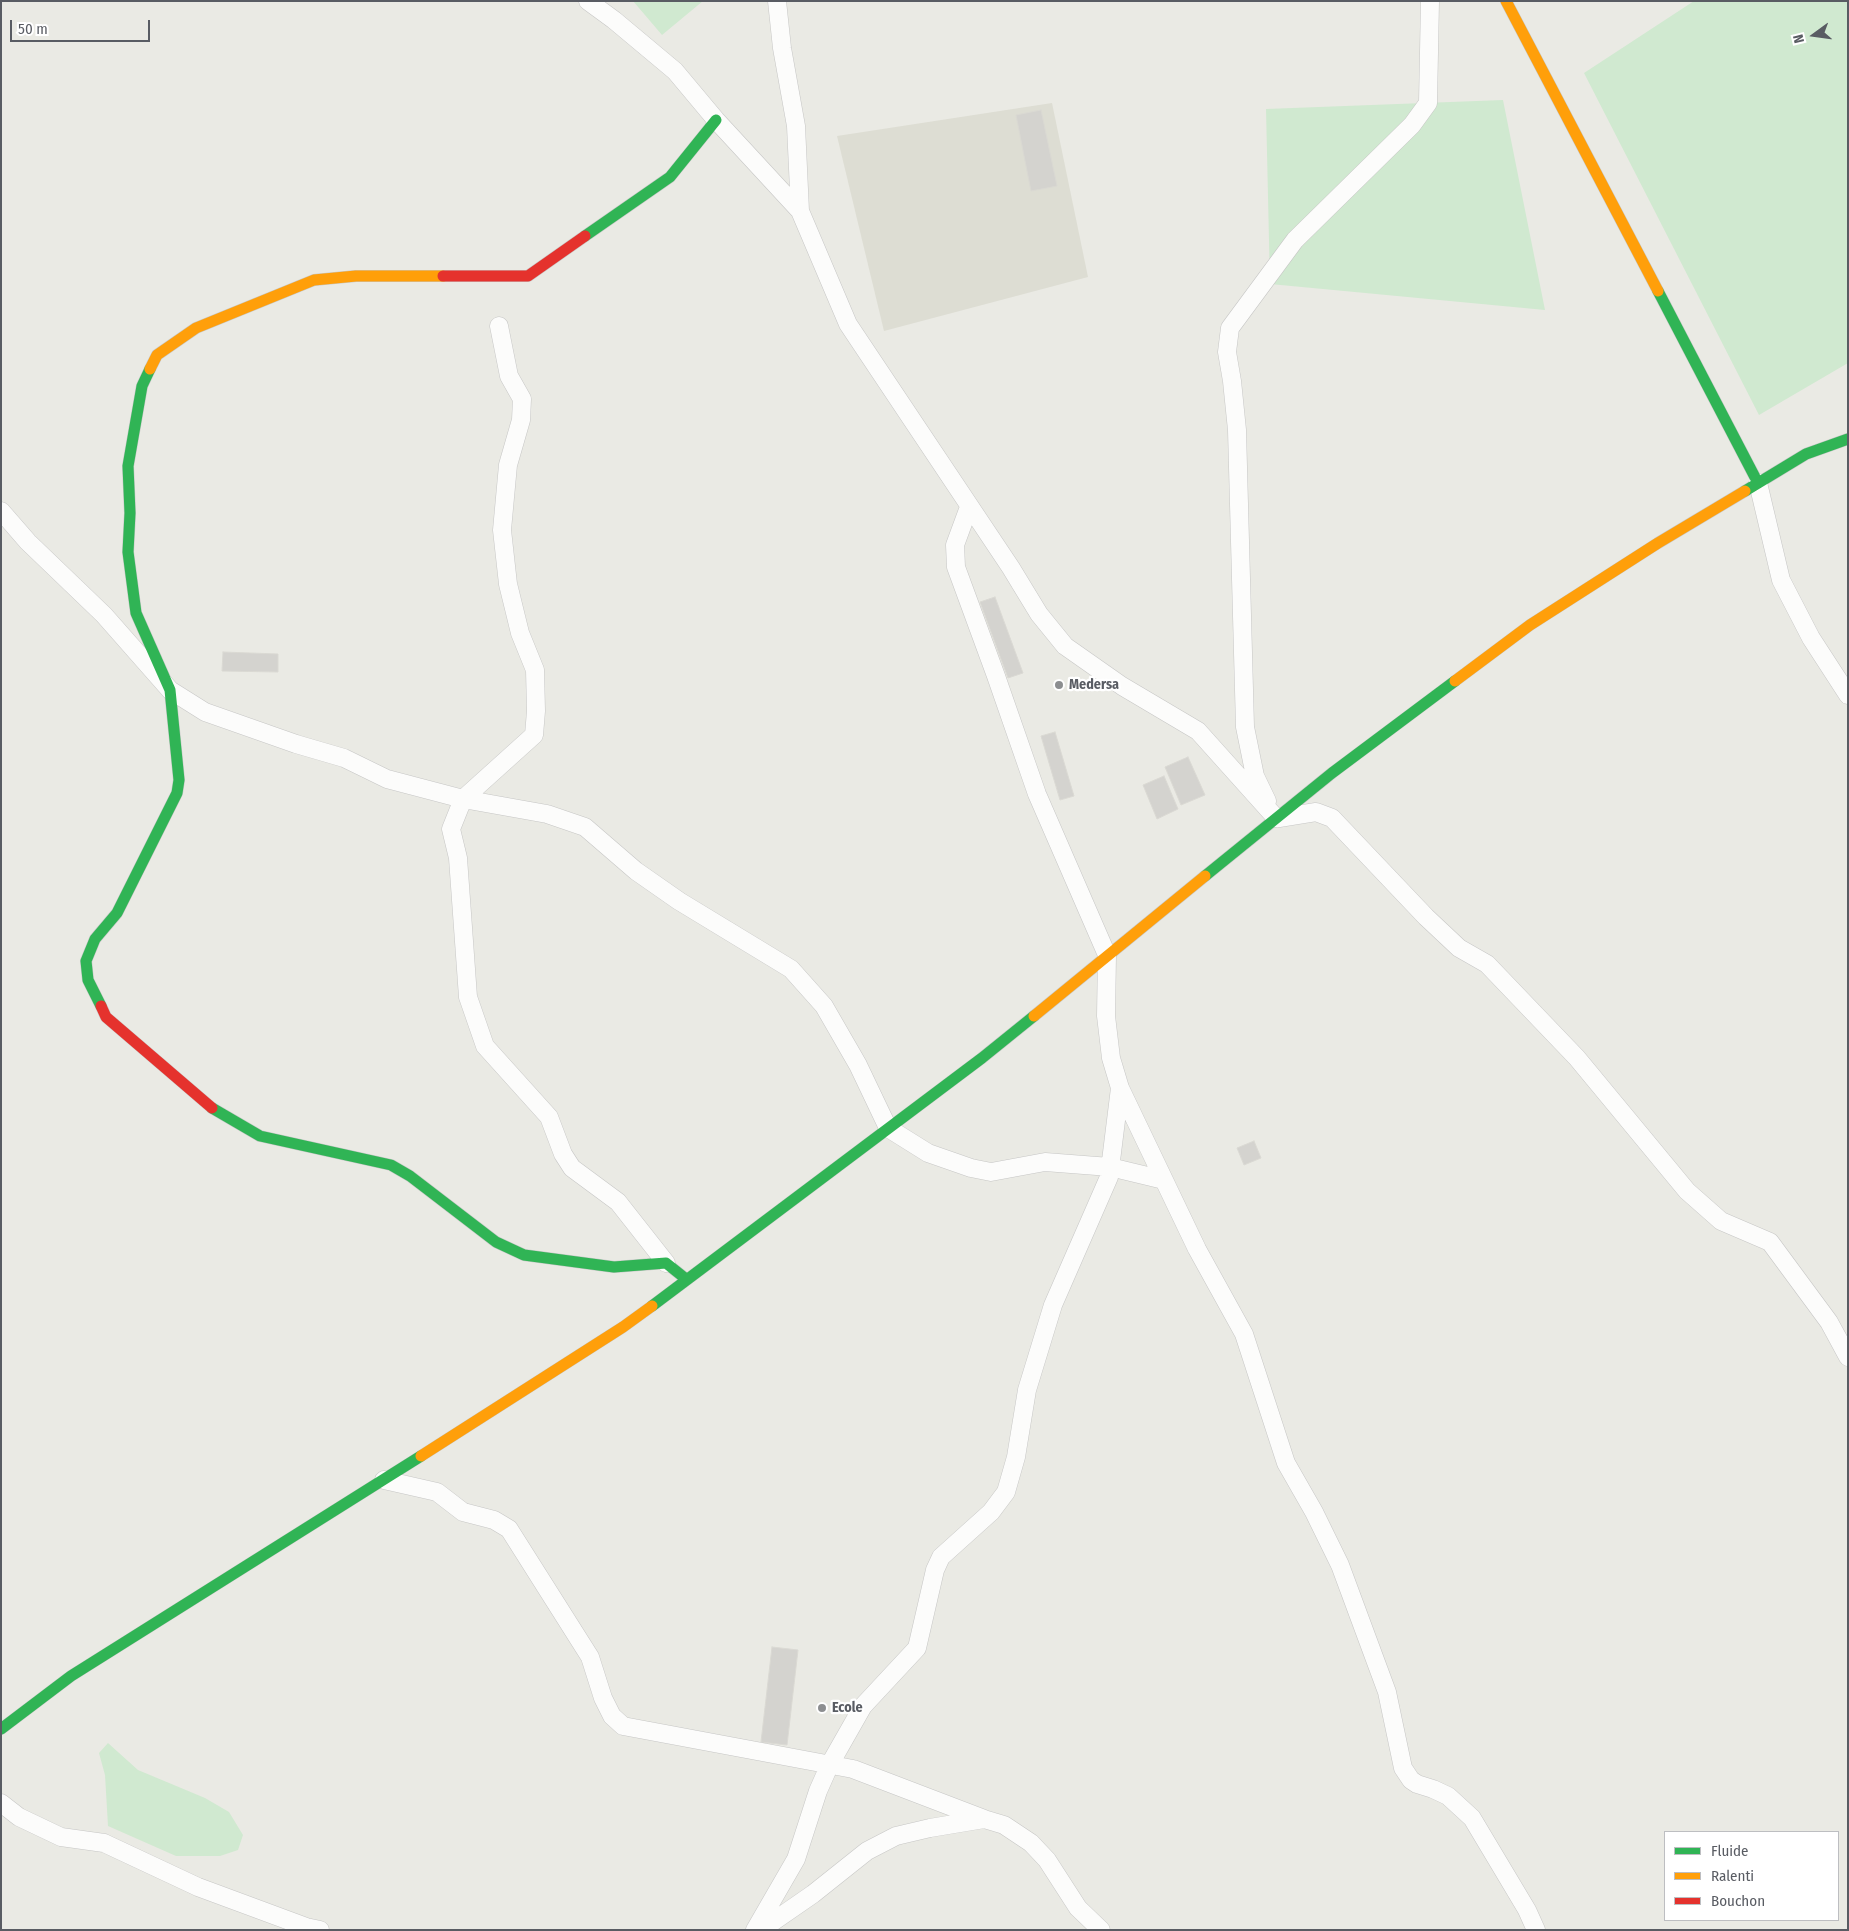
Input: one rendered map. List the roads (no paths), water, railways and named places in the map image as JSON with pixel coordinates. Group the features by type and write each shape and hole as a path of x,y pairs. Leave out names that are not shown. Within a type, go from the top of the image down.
{"street":[{"path":"588,1 675,70 716,120 800,211 848,324 1011,568 1039,614 1065,646 1122,686 1198,732 1276,818"},
{"path":"777,1 782,48 796,126 800,211"},
{"path":"1276,818 1256,776 1245,728 1237,430 1227,352 1230,328 1295,240 1412,125 1428,102 1430,1"},
{"path":"1506,1 1758,483 1781,580 1811,638 1848,695"},
{"path":"666,1264 614,1267 524,1256 496,1242 410,1176 391,1165 260,1136 215,1110 106,1017 88,980 86,962 95,939 117,914 176,793 179,780 170,690 136,613 128,552 130,513 128,466 142,386 157,355 196,328 314,280 356,276 528,276 670,177 716,120"},
{"path":"498,326 508,376 522,399 521,420 508,465 502,530 508,584 520,633 534,670 536,712 534,735 463,799 451,829 458,858 468,997 485,1046 549,1117 564,1154 572,1168 618,1202 666,1264 686,1279"},
{"path":"1,1729 70,1676 384,1480 623,1327 982,1058 1332,773 1530,625 1658,543 1806,454 1848,439"},
{"path":"969,507 955,545 956,567 1037,794 1107,956 1106,1016 1111,1058 1120,1088 1197,1250 1244,1334 1286,1463 1314,1512 1340,1565 1387,1692 1403,1768 1411,1780 1448,1796 1472,1818 1527,1910 1536,1930"},
{"path":"1,511 28,542 104,615 170,690 205,712 296,744 344,758 387,779 463,799 547,814 585,827 636,871 679,901 790,969 824,1006 858,1065 888,1128 928,1153 990,1172 1045,1162 1110,1167 1164,1180"},
{"path":"1276,818 1316,812 1332,818 1426,917 1459,948 1487,964 1577,1058 1687,1191 1722,1221 1770,1242 1829,1322 1848,1357"},
{"path":"755,1930 796,1859 818,1791 830,1764 863,1706 916,1648 935,1570 941,1557 991,1512 1006,1492 1016,1457 1027,1390 1053,1305 1109,1178 1120,1088"},
{"path":"384,1480 437,1492 463,1512 494,1520 509,1529 590,1657 603,1698 612,1716 623,1726 853,1769 984,1820 1004,1825 1031,1843 1047,1860 1078,1908 1101,1930"},
{"path":"1,1803 19,1817 61,1837 104,1843 198,1887 306,1927 320,1930"},
{"path":"761,1930 813,1894 867,1852 896,1836 930,1828 984,1820"}],"place":[{"name":"Medersa","path":"1059,685"},
{"name":"Ecole","path":"822,1708"}]}
